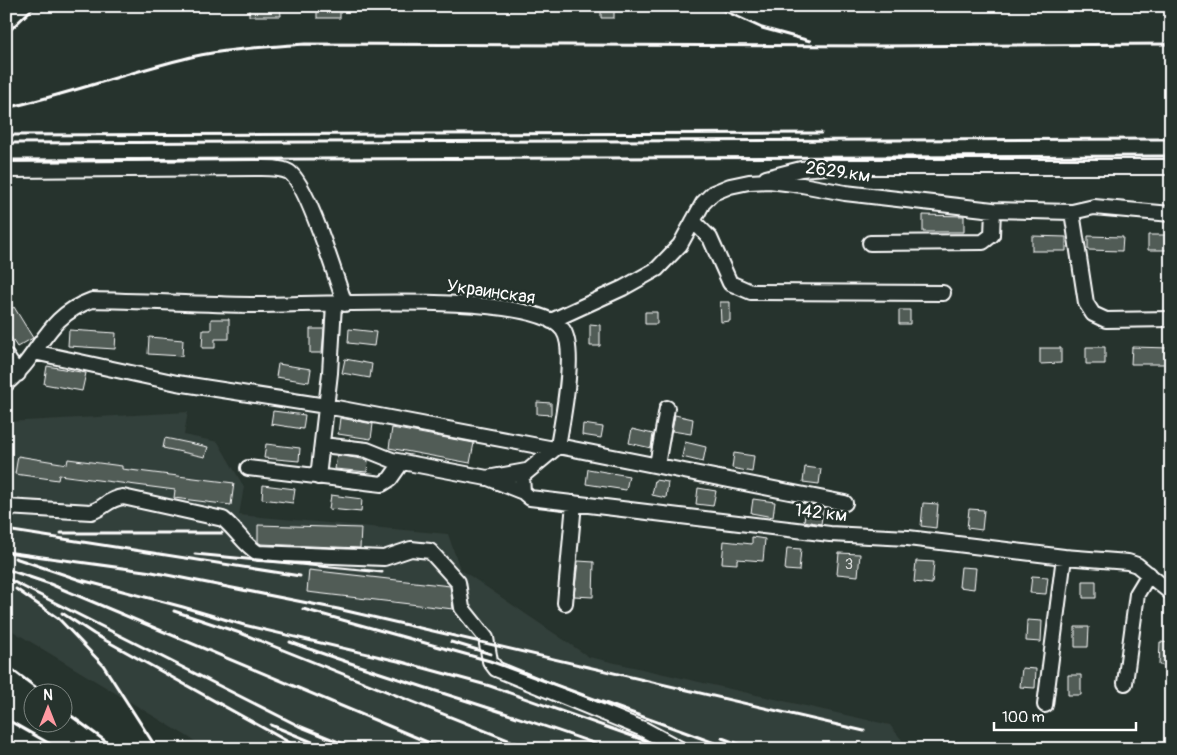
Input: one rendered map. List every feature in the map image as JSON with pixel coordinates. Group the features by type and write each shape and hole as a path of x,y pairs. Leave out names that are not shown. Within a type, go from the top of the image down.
{"street":[{"path":"748,182 801,169 826,167 1171,167"},
{"path":"6,170 254,168 287,171 294,176 308,200 339,304 318,477"},
{"name":"2629 км","path":"551,321 622,288 657,269 680,244 703,203 713,193 730,186 748,182 802,185 845,193 993,210 1072,212 1094,207 1171,214"},
{"path":"870,243 983,242 992,234 993,210"},
{"path":"1072,212 1086,303 1094,314 1106,320 1171,319"},
{"path":"693,221 710,238 730,284 751,292 943,293"},
{"name":"Украинская","path":"6,384 18,374 59,318 75,306 92,300 252,305 385,302 468,304 508,310 551,321 565,332 568,348 568,391 556,448"},
{"path":"34,352 177,383 326,406 657,466 845,503"},
{"path":"6,356 18,374"},
{"path":"657,466 667,408"},
{"path":"322,445 367,450 397,461 487,478 526,471"},
{"path":"523,492 522,476 556,448"},
{"path":"248,468 382,484 390,480 397,461"},
{"name":"142 км","path":"487,478 523,492 530,498 830,534 908,538 1064,557 1128,562 1149,574 1171,593"},
{"path":"6,507 91,512 100,510 107,501 123,497 223,519 233,527 252,550 258,553 384,558 411,548 430,551 458,582 462,608 486,638 487,653 496,669 644,730 680,749"},
{"path":"565,603 574,503"},
{"path":"1045,704 1064,557"},
{"path":"1124,683 1137,594 1149,574"}],"shaded area":[{"path":"188,412 184,435 218,442 244,487 239,515 448,534 460,569 589,657 890,725 909,749 208,749 6,627 6,422"}],"building":[{"path":"249,6 280,6 281,16 249,16"},
{"path":"317,6 340,6 340,18 317,18"},
{"path":"601,8 614,8 614,18 601,18"},
{"path":"923,215 964,216 964,232 923,232"},
{"path":"1148,235 1171,235 1171,250 1148,250"},
{"path":"1032,236 1066,237 1066,251 1032,251"},
{"path":"1088,236 1123,237 1122,251 1088,250"},
{"path":"720,302 730,302 730,321 721,322"},
{"path":"14,307 33,338 17,347 6,330 6,312"},
{"path":"899,310 910,310 910,324 899,324"},
{"path":"645,312 657,312 657,324 645,324"},
{"path":"211,319 229,319 229,339 215,339 215,348 202,348 203,330 211,330"},
{"path":"590,324 600,325 600,346 590,346"},
{"path":"310,329 324,329 322,353 310,353"},
{"path":"349,329 376,332 374,346 348,343"},
{"path":"69,330 116,333 115,349 68,346"},
{"path":"149,337 183,340 182,356 148,354"},
{"path":"1086,347 1105,347 1105,364 1086,364"},
{"path":"1132,347 1171,348 1171,364 1131,364"},
{"path":"1040,348 1061,348 1061,363 1040,364"},
{"path":"345,359 372,364 370,378 342,373"},
{"path":"278,364 311,369 309,382 276,377"},
{"path":"47,366 86,373 82,391 44,384"},
{"path":"537,402 551,403 551,415 537,414"},
{"path":"273,411 305,415 303,429 271,424"},
{"path":"675,415 693,419 691,434 672,431"},
{"path":"340,418 373,424 371,439 338,434"},
{"path":"583,424 603,427 601,438 582,435"},
{"path":"392,428 474,443 470,463 389,448"},
{"path":"632,429 653,434 651,448 629,443"},
{"path":"165,438 208,447 205,457 163,448"},
{"path":"685,442 706,447 703,462 682,457"},
{"path":"266,444 300,448 299,461 264,458"},
{"path":"734,453 754,456 752,472 732,468"},
{"path":"337,455 368,460 367,472 335,469"},
{"path":"18,456 67,464 68,459 122,466 122,469 234,483 231,505 174,498 175,490 59,475 58,480 15,474"},
{"path":"805,467 821,469 819,484 803,482"},
{"path":"588,469 629,476 626,490 586,484"},
{"path":"655,480 668,482 666,498 652,495"},
{"path":"263,485 295,489 293,503 262,499"},
{"path":"698,488 716,491 713,506 696,504"},
{"path":"331,495 362,499 361,512 329,509"},
{"path":"753,499 775,502 773,517 751,513"},
{"path":"923,503 938,504 936,528 921,526"},
{"path":"806,507 823,510 821,524 804,521"},
{"path":"969,509 984,510 982,530 967,528"},
{"path":"258,525 361,528 360,548 261,544 258,542"},
{"path":"752,537 765,539 763,561 737,559 737,564 722,563 724,541 752,544"},
{"path":"787,548 801,549 799,571 785,570"},
{"path":"839,553 860,554 858,576 837,574"},
{"path":"578,561 594,562 593,597 574,596"},
{"path":"916,561 934,562 932,584 914,582"},
{"path":"961,567 976,568 974,589 959,587"},
{"path":"309,570 450,586 453,609 307,592"},
{"path":"1032,576 1048,577 1046,594 1030,593"},
{"path":"1083,581 1096,581 1096,598 1083,598"},
{"path":"1027,620 1042,621 1041,642 1026,641"},
{"path":"1075,627 1089,627 1088,647 1075,647"},
{"path":"1160,642 1171,643 1171,665 1159,665"},
{"path":"1022,668 1036,669 1035,688 1020,687"},
{"path":"1068,675 1081,675 1081,695 1068,695"}],"railway":[{"path":"6,34 35,6"},
{"path":"714,6 762,28 810,41"},
{"path":"6,108 205,54 305,44 877,46 1171,44"},
{"path":"6,135 821,133"},
{"path":"6,143 1171,139"},
{"path":"6,160 1171,156"},
{"path":"6,530 300,576"},
{"path":"61,533 222,533"},
{"path":"6,552 152,572 338,609 864,731"},
{"path":"195,554 382,572"},
{"path":"15,558 86,582"},
{"path":"6,569 50,584 444,749"},
{"path":"6,578 299,726 356,749"},
{"path":"81,580 244,625 402,662 490,686 669,749"},
{"path":"16,589 59,619 103,665 157,749"},
{"path":"303,609 490,661 731,749"},
{"path":"174,611 243,634 531,749"},
{"path":"62,613 94,634 301,749"},
{"path":"290,642 610,749"},
{"path":"451,642 491,654"},
{"path":"6,665 29,682"},
{"path":"72,716 116,749"},
{"path":"6,719 59,749"},
{"path":"271,725 329,749"},
{"path":"722,738 752,749"}]}
